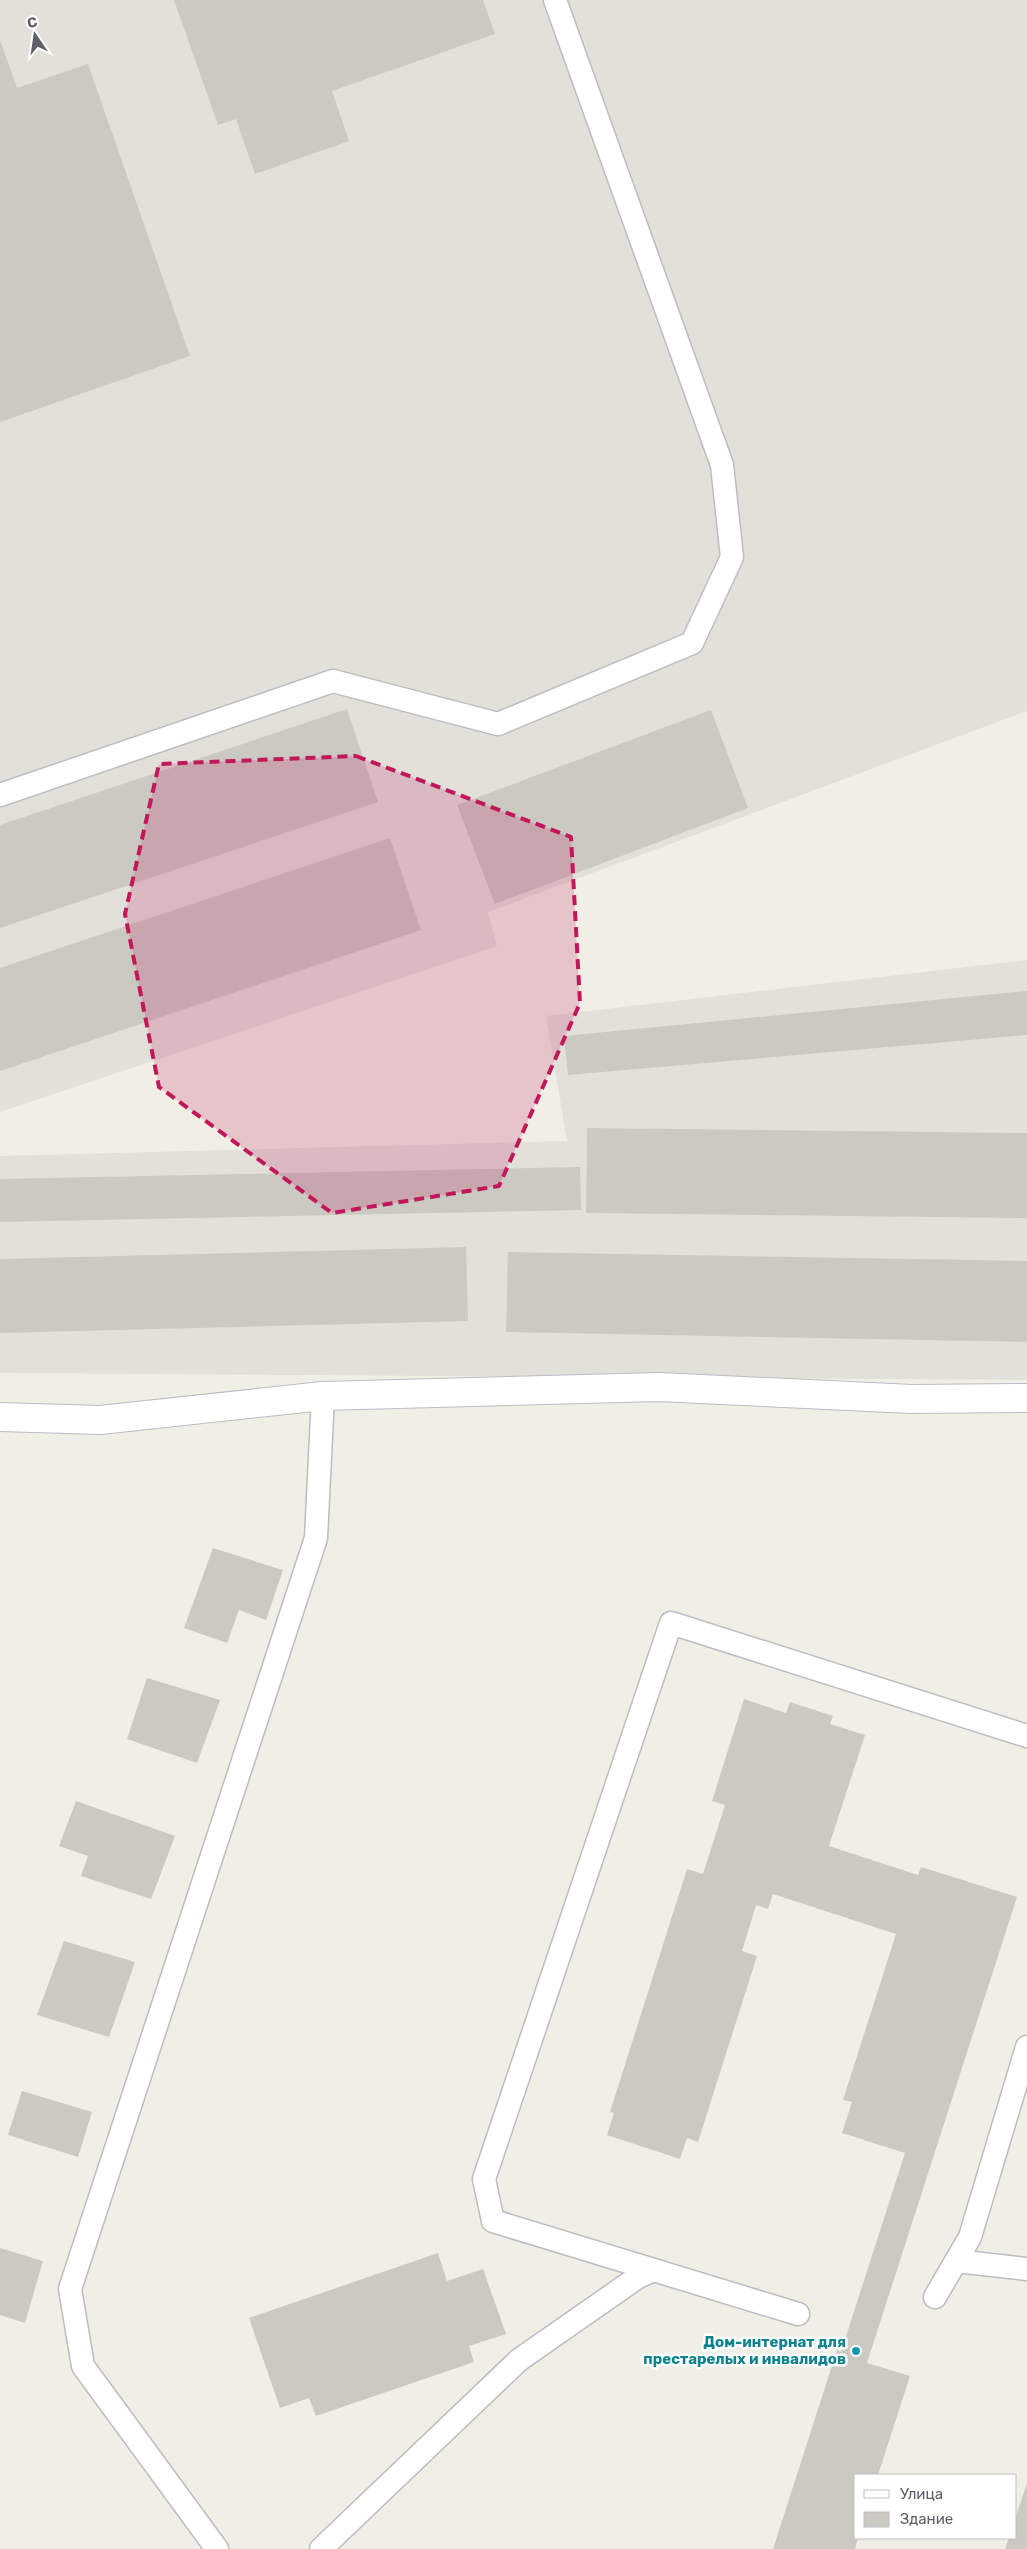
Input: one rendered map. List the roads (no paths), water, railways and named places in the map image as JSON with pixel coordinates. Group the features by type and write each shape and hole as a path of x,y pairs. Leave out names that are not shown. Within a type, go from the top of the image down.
{"street":[{"path":"0,1417 100,1420 323,1396 658,1387 912,1398 1027,1398"}],"lane":[{"path":"0,795 333,681 498,724 692,643 732,557 722,465 555,0"},
{"path":"217,2549 83,2366 70,2289 316,1538 323,1396"},
{"path":"798,2314 493,2221 484,2180 671,1624 1027,1736"},
{"path":"935,2297 970,2236 1027,2047"},
{"path":"956,2261 1027,2269"},
{"path":"321,2549 519,2360 638,2277 654,2270"}],"place":[{"name":"Дом-интернат для престарелых и инвалидов","path":"856,2351"}]}
